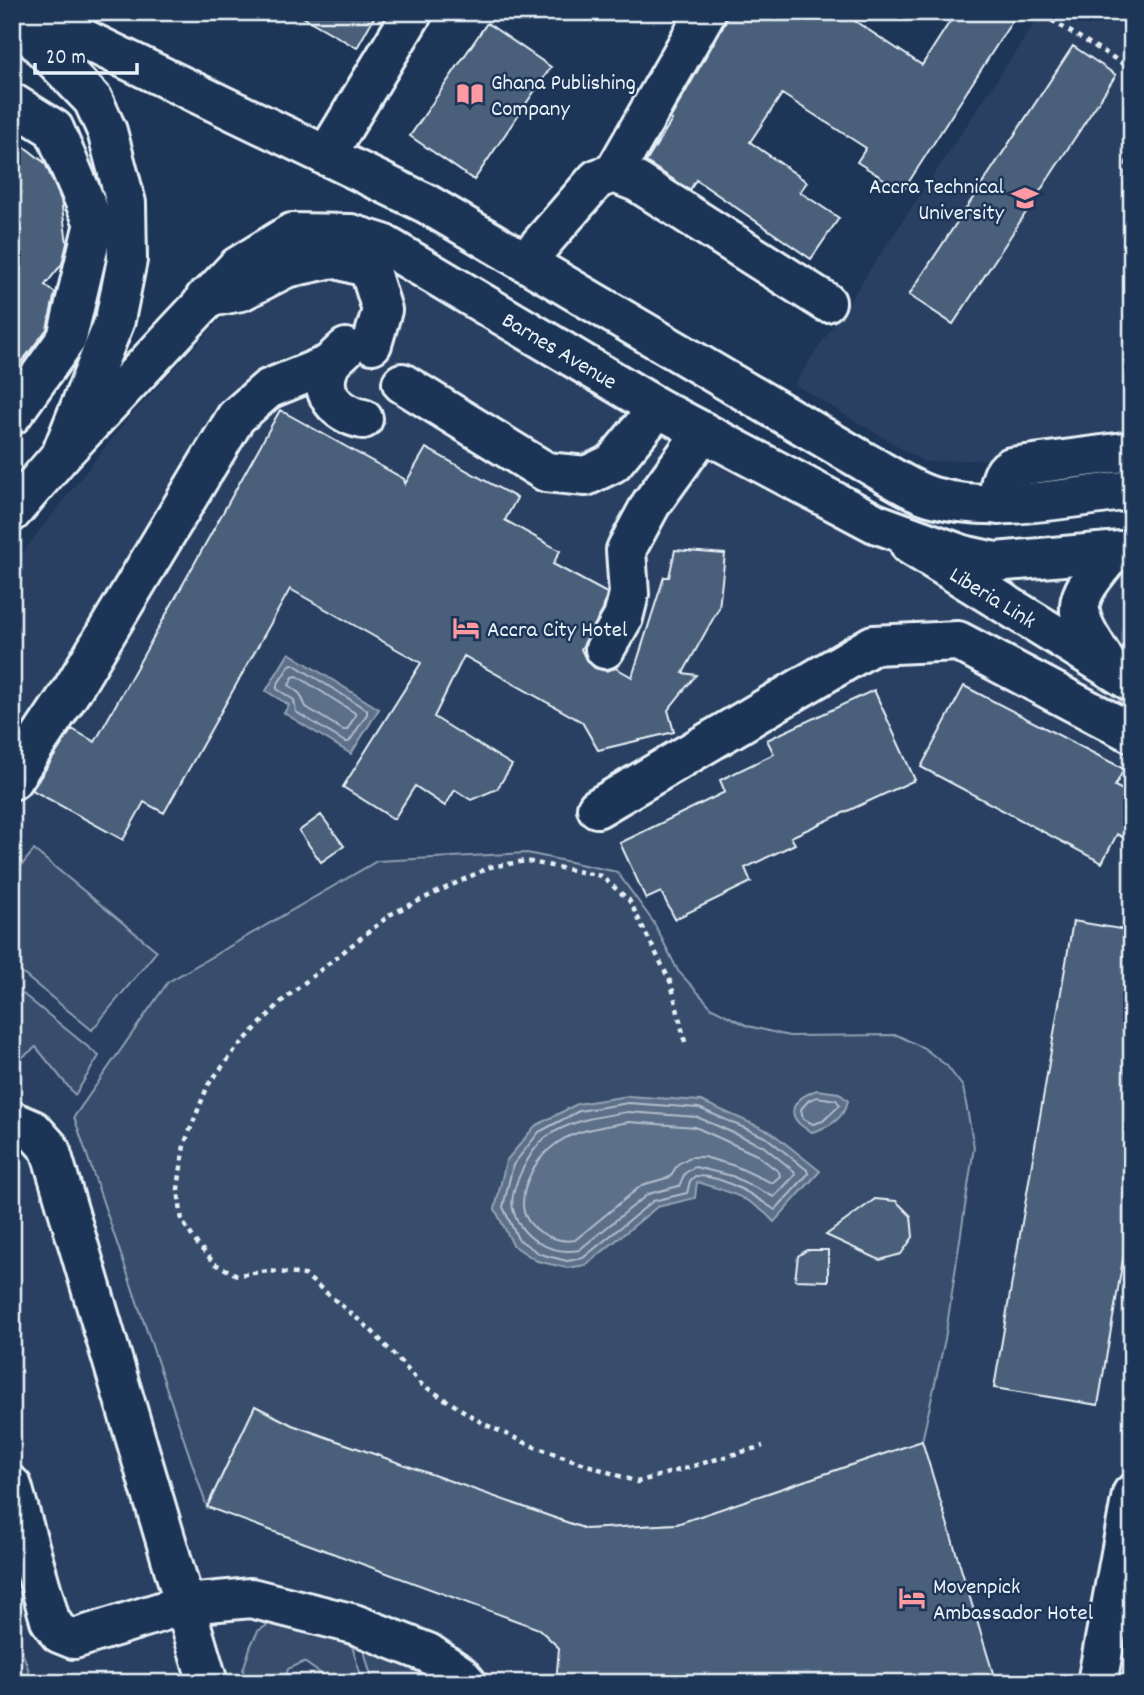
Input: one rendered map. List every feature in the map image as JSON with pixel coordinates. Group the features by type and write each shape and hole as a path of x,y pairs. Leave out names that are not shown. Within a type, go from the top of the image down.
{"main road":[{"path":"28,12 427,204 865,463 930,496 969,504 999,505 1132,490"},
{"path":"327,156 413,12"},
{"path":"614,173 706,12"},
{"path":"12,16 93,100 107,131 126,203 127,260 115,320 61,455"},
{"path":"12,103 54,129 94,223 67,338 12,415"},
{"path":"525,262 597,179 614,173 637,182 827,302"},
{"name":"Barnes Avenue","path":"12,512 205,298 237,267 292,233 351,234 383,244 658,408 876,523 963,555 995,562 1122,551"},
{"path":"205,298 241,291 286,268 333,258 369,268 382,310 372,344"},
{"path":"12,780 72,690 236,417 268,389 330,364 348,347 372,344 384,349 394,358 400,370 384,405"},
{"path":"330,364 326,379 328,394 336,407 349,416 384,405 546,472 586,476 613,463 658,408"},
{"path":"605,649 623,618 629,594 626,550 651,504 703,432"},
{"path":"999,505 1002,476 1005,470 1011,467 1132,451"},
{"name":"Liberia Link","path":"876,523 1121,676"},
{"name":"Liberia Link","path":"1121,676 1082,624 1079,602 1085,588 1122,551"},
{"path":"597,808 873,645 958,641 1132,733"},
{"path":"12,1121 33,1130 50,1149 208,1683"},
{"path":"12,1486 50,1620 59,1633 74,1639 186,1604 251,1598 354,1623 428,1653 459,1674 467,1683"},
{"path":"1097,1683 1132,1494"}],"path":[{"path":"1056,12 1051,20 1132,69"},
{"path":"1132,92 1125,199 1132,204"},
{"path":"1128,157 1132,150"},
{"path":"685,1042 671,983 629,900 600,876 526,861 490,867 391,914 284,999 236,1049 208,1085 184,1145 178,1189 182,1221 215,1264 237,1275 269,1271 306,1275 371,1330 421,1384 484,1424 535,1447 637,1482 763,1446"}],"shaded area":[{"name":"Accra Technical University","path":"1042,12 1132,12 1132,449 1110,454 924,462 794,384"},
{"path":"351,263 464,306 866,534 1132,563 1132,1683 12,1683 12,566 125,422 251,286"},
{"path":"34,850 157,951 92,1030 12,965 12,877"},
{"path":"527,853 617,872 654,923 678,971 712,1008 748,1026 789,1036 897,1035 924,1048 947,1066 963,1087 974,1147 945,1339 922,1441 677,1524 586,1529 292,1425 255,1406 207,1507 74,1117 168,982 377,861"},
{"path":"23,994 99,1056 75,1095 36,1047 12,1065 12,1001"},
{"path":"274,1621 352,1646 363,1683 334,1683 304,1662 288,1669 284,1683 246,1683 243,1670 251,1645 258,1631"},
{"path":"12,1622 33,1683 12,1683"},
{"path":"363,1647 455,1683 373,1683"}],"water":[{"path":"289,653 379,709 351,754 284,713 289,705 266,691"},
{"path":"817,1090 839,1093 848,1101 843,1113 835,1121 812,1132 797,1121 793,1110 800,1099"},
{"path":"628,1096 701,1101 771,1132 820,1171 774,1222 748,1201 697,1182 695,1198 657,1207 586,1265 567,1268 537,1261 513,1245 495,1209 506,1161 535,1126 577,1104"}],"building":[{"path":"294,12 377,12 357,48"},
{"path":"728,12 841,12 922,65 956,12 1018,12 903,191 857,162 866,148 782,94 750,142 807,182 800,192 839,218 811,259 696,180 690,190 646,162 672,120 670,119 725,23"},
{"path":"487,23 551,67 474,180 410,136"},
{"path":"1073,46 1116,75 953,324 909,295"},
{"path":"12,137 45,163 61,200 67,243 62,264 45,285 55,293 47,329 12,374"},
{"name":"Accra City Hotel","path":"280,410 404,479 405,484 426,448 517,498 505,520 560,551 553,564 607,593 603,610 581,649 586,660 595,668 606,671 616,668 632,677 664,577 669,577 675,550 725,554 719,608 683,673 696,675 668,710 674,732 598,750 582,722 464,656 434,717 512,765 497,789 471,800 455,790 445,806 415,786 394,819 343,787 421,663 290,589 164,813 144,802 123,840 32,790 72,729 95,742"},
{"path":"964,686 1124,769 1115,786 1132,795 1132,842 1117,834 1102,863 921,767"},
{"path":"874,690 915,780 791,837 795,844 745,868 751,882 675,919 661,892 646,899 620,843 725,792 720,780 774,754 767,740"},
{"path":"321,815 344,846 321,862 299,831"},
{"path":"1073,921 1132,931 1132,1207 1098,1405 994,1388"},
{"path":"875,1199 896,1201 911,1216 913,1237 901,1254 880,1260 826,1235"},
{"path":"807,1250 828,1250 828,1281 795,1280 798,1256"},
{"path":"255,1406 292,1425 586,1529 677,1524 922,1441 996,1683 556,1683 559,1648 539,1629 207,1507"}],"place":[{"name":"Ghana Publishing Company","path":"470,94"},
{"name":"Accra Technical University","path":"1025,198"},
{"name":"Accra City Hotel","path":"466,628"},
{"name":"Movenpick Ambassador Hotel","path":"912,1598"}]}
